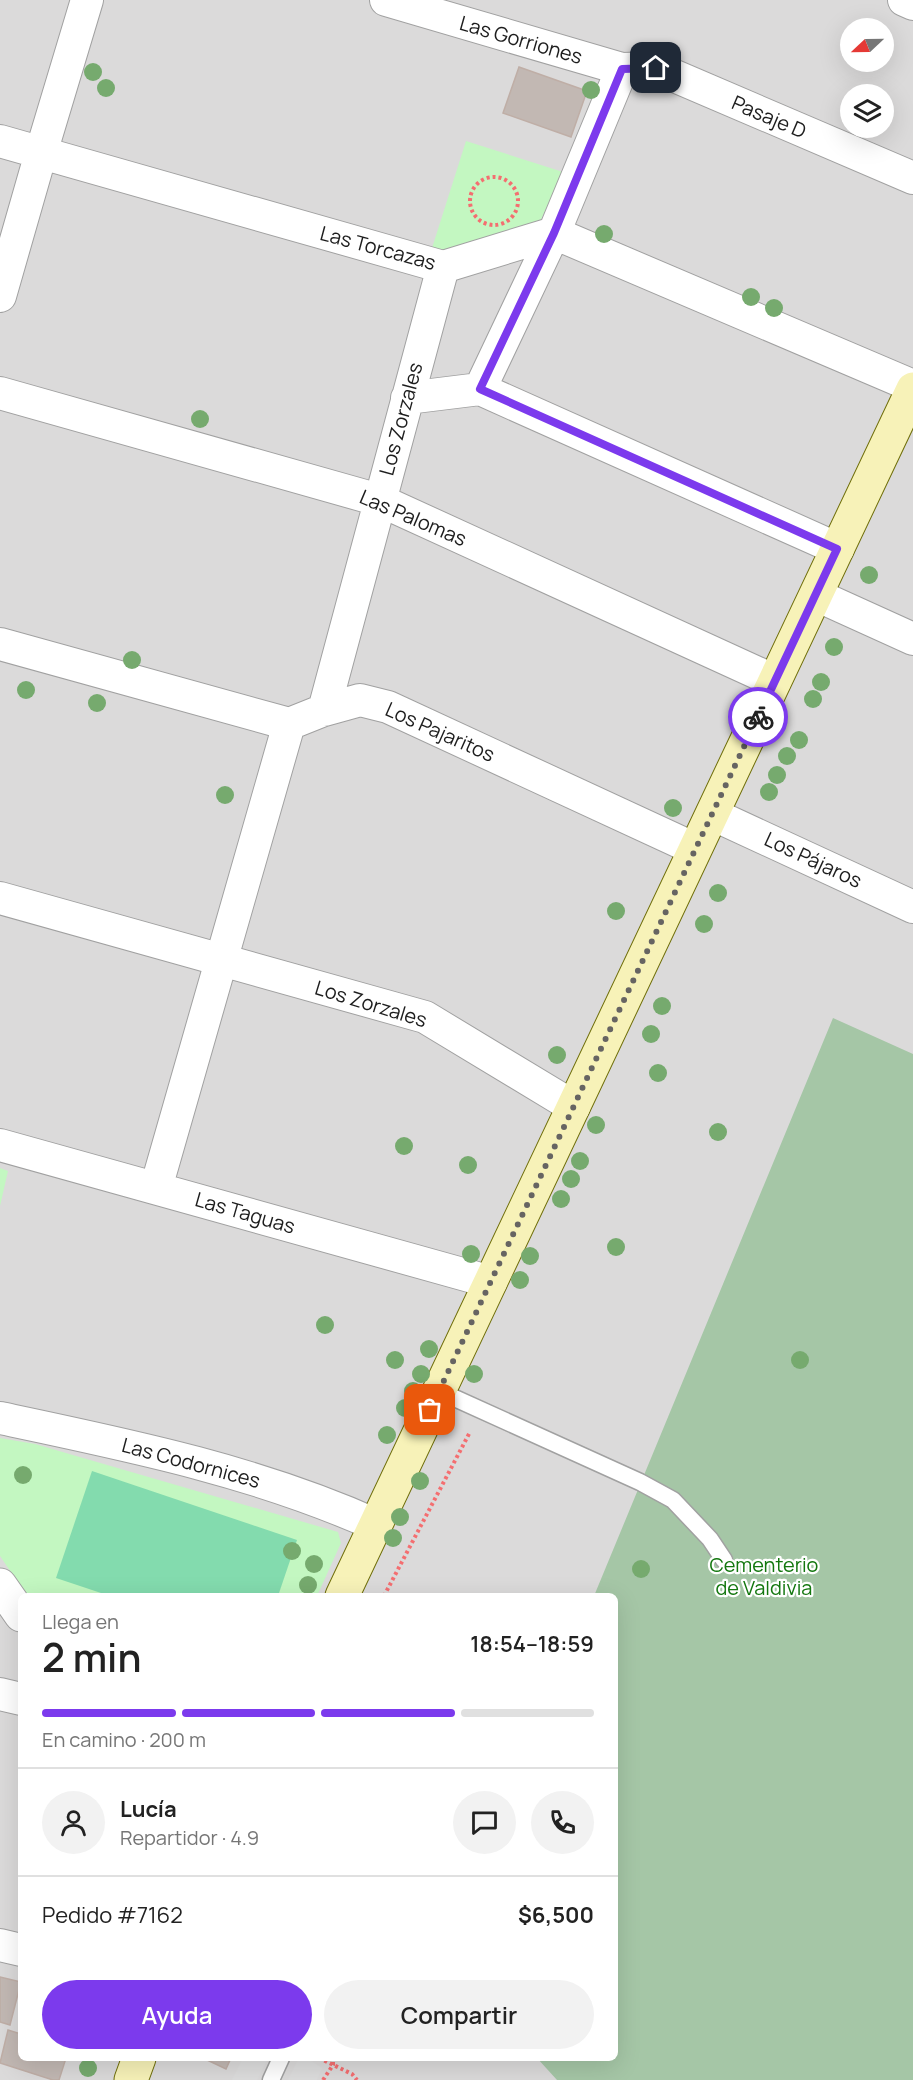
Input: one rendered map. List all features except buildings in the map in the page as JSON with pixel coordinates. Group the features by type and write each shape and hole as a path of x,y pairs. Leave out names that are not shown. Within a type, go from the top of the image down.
{"main road":[{"path":"343,1593 913,387"},
{"path":"131,2080 139,2061"}],"street":[{"path":"0,296 87,0"},
{"name":"Las Gorriones","path":"386,0 622,69"},
{"path":"904,0 913,4"},
{"name":"Pasaje D","path":"622,69 656,68 913,178"},
{"path":"480,389 554,233 622,69"},
{"name":"Las Torcazas","path":"0,141 443,267 554,233"},
{"path":"554,233 913,387"},
{"name":"Los Zorzales","path":"324,710 443,267"},
{"path":"407,398 480,389 837,549"},
{"name":"Las Palomas","path":"0,393 379,500 775,681"},
{"path":"816,595 913,639"},
{"path":"0,644 289,724 156,1188"},
{"name":"Los Pajaritos","path":"289,724 324,710 360,700 388,707 695,849"},
{"name":"Los Pájaros","path":"712,814 913,906"},
{"name":"Los Zorzales","path":"0,898 425,1017 574,1107"},
{"name":"Las Taguas","path":"0,1145 491,1282"},
{"name":"Las Codornices","path":"0,1418 152,1450 249,1476 348,1512 376,1525"},
{"path":"0,1585 18,1611"},
{"path":"0,1694 18,1699"},
{"path":"0,1945 18,1949"}],"lane":[{"path":"439,1391 640,1482 674,1500 710,1539 724,1560"},
{"path":"271,2080 280,2061"}],"path":[{"path":"489,178 505,180 512,184 518,199 518,207 510,220 496,225 489,225 476,217 470,202 475,186 489,178"},
{"path":"386,1593 481,1410"},
{"path":"326,2061 352,2074 357,2080"},
{"path":"323,2080 333,2064"}],"shaded area":[{"path":"0,0 913,0 913,2080 0,2080"},
{"path":"242,2061 266,2061 257,2080 232,2080"},
{"path":"298,2061 312,2061 322,2068 317,2080 288,2080"}],"green space":[{"path":"466,141 563,172 538,226 447,255 432,248"},
{"name":"Cementerio de Valdivia","path":"833,1018 913,1054 913,2080 557,2080 540,2061 618,2061 618,1593 595,1593"},
{"path":"0,1168 8,1171 0,1206"},
{"path":"0,1438 35,1444 338,1532 341,1543 318,1593 25,1593 0,1556"},
{"path":"92,1471 297,1540 279,1593 101,1593 56,1578"}],"way so far":[{"path":"430,1410 758,717"}],"route":[{"path":"656,68 622,69 554,233 480,389 837,549 758,717"}]}
